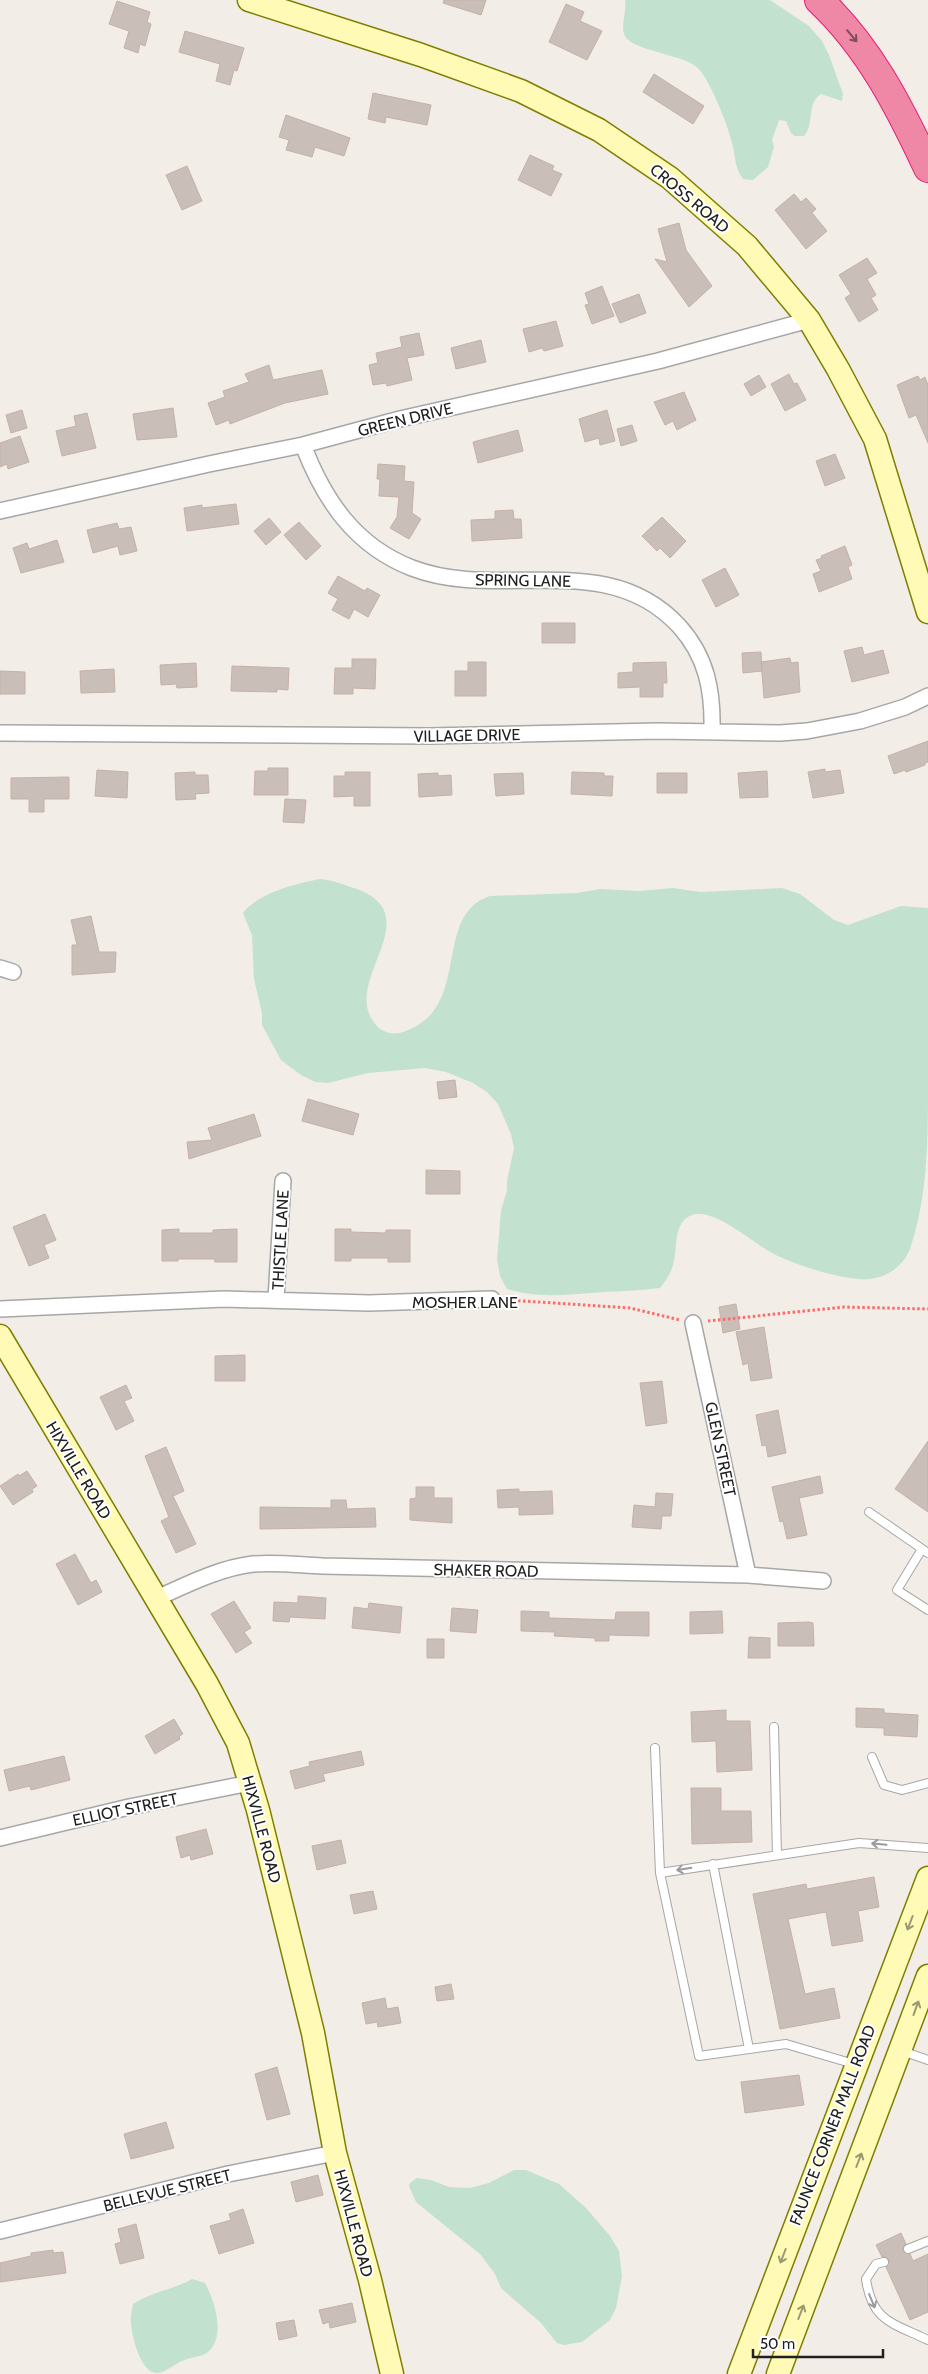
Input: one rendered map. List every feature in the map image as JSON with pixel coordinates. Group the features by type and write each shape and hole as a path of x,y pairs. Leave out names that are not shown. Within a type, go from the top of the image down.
{"highway":[{"path":"819,0 856,40 886,84 928,168"}],"street":[{"name":"CROSS ROAD","path":"249,0 421,55 521,91 599,130 670,178 740,240 809,320 875,439 928,612"},
{"name":"GREEN DRIVE","path":"0,511 303,445 400,419 658,361 809,320"},
{"name":"SPRING LANE","path":"303,445 320,485 342,518 355,533 392,559 431,574 458,578 565,580 601,584 633,593 661,610 684,633 702,660 712,696 712,731"},
{"name":"VILLAGE DRIVE","path":"0,733 430,736 712,731 780,733 833,727 890,712 928,696"},
{"name":"THISTLE LANE","path":"276,1299 283,1182"},
{"name":"MOSHER LANE","path":"0,1309 172,1300 276,1299 369,1303 492,1299"},
{"name":"GLEN STREET","path":"693,1323 748,1575"},
{"name":"HIXVILLE ROAD","path":"0,1336 229,1723 238,1743 250,1783 313,2033 335,2153 370,2280 392,2374"},
{"name":"SHAKER ROAD","path":"155,1599 226,1570 252,1564 275,1563 322,1566 748,1575 823,1581"},
{"name":"ELLIOT STREET","path":"0,1838 128,1807 250,1783"},
{"name":"FAUNCE CORNER MALL ROAD","path":"739,2374 928,1878"},
{"path":"778,2374 928,1976"},
{"name":"BELLEVUE STREET","path":"0,2230 228,2174 335,2153"}],"lane":[{"path":"869,1512 925,1551 897,1590 928,1610"},
{"path":"774,1727 777,1855"},
{"path":"655,1748 660,1873 699,2056 786,2044 856,2065"},
{"path":"872,1757 884,1785 902,1790 928,1783"},
{"path":"660,1873 859,1843 928,1848"},
{"path":"713,1864 749,2049"},
{"path":"900,2051 928,2060"},
{"path":"908,2249 928,2241"},
{"path":"884,2262 876,2264 866,2279 869,2297 875,2310 886,2322 928,2340"}],"path":[{"name":"MOSHER LANE","path":"492,1299 630,1308 693,1323 844,1306 928,1308"}],"green space":[{"path":"625,0 770,0 809,26 822,41 843,94 842,101 821,94 816,98 809,126 804,136 795,136 791,133 786,121 779,120 772,140 774,147 768,167 753,180 743,179 737,166 723,115 704,75 699,69 682,59 646,49 628,40 623,30"},
{"path":"320,879 357,889 377,900 385,914 386,930 369,982 367,1000 370,1016 375,1024 385,1032 392,1033 408,1030 428,1018 440,1001 447,982 455,940 462,921 472,906 490,896 577,893 600,889 639,891 673,888 700,892 782,888 800,894 834,920 848,925 901,906 928,908 928,1103 926,1167 916,1229 907,1255 894,1270 883,1276 870,1279 848,1278 806,1267 781,1257 722,1221 701,1214 692,1215 681,1224 672,1268 660,1288 549,1295 528,1294 507,1289 500,1276 497,1259 501,1211 507,1190 514,1148 511,1134 498,1104 487,1092 473,1083 446,1072 425,1068 368,1073 328,1083 315,1082 301,1075 281,1060 262,1025 262,1013 254,979 252,935 243,913 258,900 278,890"},
{"path":"514,2170 526,2170 559,2184 586,2208 610,2236 619,2251 622,2276 616,2308 610,2320 582,2342 564,2345 557,2343 541,2323 501,2288 495,2274 480,2254 416,2202 409,2186 417,2178 431,2180 449,2187 470,2188 489,2183"},
{"path":"192,2279 205,2283 215,2309 218,2328 217,2337 208,2352 203,2355 179,2362 167,2370 158,2373 152,2372 142,2361 135,2345 131,2321 133,2304"}],"building":[{"path":"444,0 486,0 481,15 443,3"},
{"path":"117,1 150,12 147,22 151,24 145,46 140,44 138,53 124,48 129,31 109,24"},
{"path":"566,4 584,12 580,21 602,31 587,60 549,42"},
{"path":"185,31 244,48 237,71 234,70 230,85 216,81 220,64 179,52"},
{"path":"654,74 704,106 693,124 643,92"},
{"path":"373,93 431,105 427,125 386,117 385,123 368,119"},
{"path":"286,115 350,138 344,156 315,147 312,157 286,150 289,140 279,137"},
{"path":"530,155 554,166 552,170 562,174 551,196 518,180"},
{"path":"187,166 202,201 182,210 166,175"},
{"path":"794,194 801,202 806,198 816,209 812,213 827,231 806,249 775,210"},
{"path":"679,223 686,250 712,286 689,307 655,259 667,262 658,229"},
{"path":"867,258 877,273 867,279 876,295 871,298 878,310 859,322 845,298 851,294 839,275"},
{"path":"602,286 614,316 592,324 585,305 589,304 585,293"},
{"path":"639,294 646,313 620,323 612,304"},
{"path":"556,321 563,346 544,351 542,348 529,352 523,329"},
{"path":"419,333 424,355 407,358 412,380 387,386 386,383 373,385 369,365 378,363 376,353 402,347 400,337"},
{"path":"481,340 486,362 456,369 451,348"},
{"path":"269,365 273,380 322,370 328,394 285,403 230,424 229,420 216,425 208,403 225,397 223,391 249,382 245,374"},
{"path":"789,374 794,384 797,383 806,400 785,411 771,384"},
{"path":"759,375 766,387 751,396 744,384"},
{"path":"918,376 920,380 925,377 928,385 928,443 916,415 909,418 897,385"},
{"path":"684,392 696,420 677,430 673,421 665,425 654,402"},
{"path":"173,408 177,437 137,440 133,414"},
{"path":"22,410 27,428 11,433 6,415"},
{"path":"607,410 615,441 600,445 599,438 585,442 579,419"},
{"path":"87,413 96,448 62,456 56,431 76,426 74,416"},
{"path":"632,425 637,441 621,446 617,429"},
{"path":"518,430 523,451 478,463 473,442"},
{"path":"20,436 29,462 8,469 7,464 0,467 0,443"},
{"path":"835,454 845,478 825,486 816,461"},
{"path":"378,464 405,466 404,481 414,482 412,513 421,519 409,539 390,528 397,517 399,497 379,496 380,479 377,479"},
{"path":"236,504 239,524 187,531 184,508 202,505 202,508"},
{"path":"513,510 514,519 521,519 522,538 472,541 471,520 495,519 495,511"},
{"path":"662,517 686,541 670,558 660,548 657,551 642,536"},
{"path":"269,518 281,532 266,545 254,531"},
{"path":"299,522 321,546 306,560 284,535"},
{"path":"117,523 119,529 131,527 137,551 120,555 118,546 93,553 87,530"},
{"path":"57,540 64,562 21,573 13,548 27,543 29,549"},
{"path":"845,546 852,565 848,567 852,579 819,592 813,574 821,571 816,560"},
{"path":"725,568 739,595 716,607 702,580"},
{"path":"338,576 365,591 367,588 380,595 368,617 354,609 349,619 332,610 338,599 328,593"},
{"path":"542,623 575,623 575,643 542,643"},
{"path":"862,647 864,655 883,650 889,673 852,682 844,651"},
{"path":"761,652 762,671 743,673 742,653"},
{"path":"790,658 791,663 798,662 800,692 764,698 761,662"},
{"path":"352,659 376,659 375,689 353,688 353,694 334,694 335,668 352,668"},
{"path":"468,662 486,662 486,696 455,696 455,671 468,671"},
{"path":"666,662 667,683 663,683 663,697 640,697 640,687 618,688 618,673 633,672 633,663"},
{"path":"196,663 197,687 177,688 176,684 161,685 160,665"},
{"path":"232,666 289,668 288,690 277,689 277,692 231,691"},
{"path":"114,669 115,692 81,693 80,671"},
{"path":"0,671 25,672 25,694 0,694"},
{"path":"928,741 928,762 925,765 894,774 888,756"},
{"path":"268,768 288,768 288,795 254,795 255,771 268,771"},
{"path":"825,769 825,772 840,770 844,793 813,798 808,772"},
{"path":"97,770 128,772 127,798 95,796"},
{"path":"767,771 768,797 740,798 738,773"},
{"path":"195,772 195,775 208,775 209,793 195,794 196,799 176,800 175,773"},
{"path":"345,772 370,772 370,806 354,806 354,796 334,797 334,776 345,776"},
{"path":"572,772 604,773 604,776 613,776 612,796 571,794"},
{"path":"438,773 438,776 451,775 452,795 419,797 418,774"},
{"path":"523,773 524,794 496,796 494,774"},
{"path":"657,773 687,773 687,793 657,793"},
{"path":"69,777 69,799 44,799 44,812 29,812 29,799 11,799 11,778"},
{"path":"285,799 306,800 304,823 283,822"},
{"path":"91,916 99,952 116,952 115,972 72,975 72,945 77,945 71,920"},
{"path":"455,1080 457,1097 439,1099 437,1082"},
{"path":"308,1099 359,1114 353,1135 302,1121"},
{"path":"254,1114 261,1136 189,1159 187,1142 212,1140 208,1128"},
{"path":"426,1170 460,1171 460,1194 426,1194"},
{"path":"45,1214 56,1240 44,1245 49,1258 29,1266 13,1227"},
{"path":"179,1229 179,1233 213,1233 213,1230 237,1229 237,1262 215,1262 214,1259 162,1261 162,1230"},
{"path":"335,1229 351,1229 351,1232 386,1233 386,1230 410,1230 410,1262 388,1262 388,1258 351,1258 351,1261 335,1261"},
{"path":"736,1304 740,1329 723,1333 719,1307"},
{"path":"764,1327 772,1378 751,1381 748,1363 743,1365 736,1332"},
{"path":"245,1355 245,1381 215,1381 215,1356"},
{"path":"662,1381 667,1423 646,1426 640,1383"},
{"path":"126,1385 132,1398 124,1401 134,1421 116,1430 100,1397"},
{"path":"778,1410 786,1453 768,1457 766,1445 762,1446 756,1415"},
{"path":"928,1441 928,1512 895,1489"},
{"path":"166,1447 184,1491 173,1496 196,1544 176,1553 161,1521 169,1517 145,1456"},
{"path":"27,1471 37,1486 32,1489 33,1492 13,1505 0,1486 18,1474 19,1476"},
{"path":"820,1476 823,1493 799,1498 807,1535 787,1539 783,1521 780,1522 772,1487"},
{"path":"416,1487 434,1487 434,1498 452,1498 452,1523 410,1520 410,1499 416,1498"},
{"path":"519,1489 519,1492 552,1491 553,1514 519,1515 519,1507 498,1508 497,1490"},
{"path":"656,1493 673,1494 671,1516 662,1516 661,1529 632,1527 634,1505 655,1507"},
{"path":"331,1500 346,1500 347,1509 375,1508 376,1527 260,1529 260,1507 331,1508"},
{"path":"75,1554 91,1583 96,1580 102,1592 78,1605 56,1564"},
{"path":"298,1596 326,1598 325,1619 290,1617 289,1622 273,1621 274,1602 298,1603"},
{"path":"234,1601 251,1628 244,1632 252,1643 236,1653 211,1614"},
{"path":"369,1603 402,1607 400,1633 352,1628 354,1607 368,1609"},
{"path":"452,1608 478,1610 476,1633 450,1631"},
{"path":"521,1611 549,1612 549,1618 615,1620 616,1612 649,1612 649,1636 609,1635 609,1641 595,1641 595,1638 554,1636 555,1632 521,1631"},
{"path":"722,1611 723,1633 690,1634 690,1612"},
{"path":"778,1623 813,1623 814,1646 778,1646"},
{"path":"749,1637 770,1638 770,1658 748,1658"},
{"path":"427,1639 444,1639 444,1658 427,1658"},
{"path":"856,1708 884,1709 884,1713 918,1715 917,1737 884,1735 884,1728 856,1727"},
{"path":"726,1710 726,1721 750,1721 752,1770 717,1772 716,1741 692,1742 691,1712"},
{"path":"174,1719 183,1734 179,1736 180,1739 155,1754 145,1736"},
{"path":"361,1751 364,1765 323,1774 325,1781 295,1789 290,1771 310,1766 309,1762"},
{"path":"64,1756 70,1780 31,1790 30,1786 9,1791 4,1770"},
{"path":"691,1788 721,1788 721,1811 751,1811 752,1842 692,1844"},
{"path":"206,1829 213,1854 191,1860 190,1855 181,1858 176,1837"},
{"path":"341,1840 346,1863 317,1870 312,1846"},
{"path":"874,1877 879,1907 858,1911 863,1941 832,1946 826,1912 788,1919 805,1994 834,1988 840,2018 780,2029 753,1894 806,1884 807,1889"},
{"path":"373,1891 377,1909 354,1914 350,1895"},
{"path":"451,1984 454,1999 437,2001 435,1987"},
{"path":"385,1998 387,2009 398,2007 401,2023 378,2027 377,2022 366,2024 362,2003"},
{"path":"277,2067 290,2114 267,2120 255,2074"},
{"path":"799,2075 804,2105 745,2113 741,2082"},
{"path":"166,2122 174,2148 131,2159 124,2134"},
{"path":"318,2175 323,2195 296,2202 291,2182"},
{"path":"243,2209 254,2243 219,2254 210,2226 231,2220 229,2214"},
{"path":"136,2224 144,2258 120,2264 115,2244 121,2242 118,2229"},
{"path":"901,2233 906,2244 903,2252 910,2254 913,2261 928,2254 928,2312 910,2320 886,2267 889,2260 886,2257 882,2257 876,2245"},
{"path":"53,2250 53,2253 63,2252 66,2273 0,2282 0,2263 31,2256 31,2253"},
{"path":"352,2303 356,2322 330,2328 329,2322 323,2324 319,2310"},
{"path":"294,2320 297,2336 279,2340 276,2323"}]}
